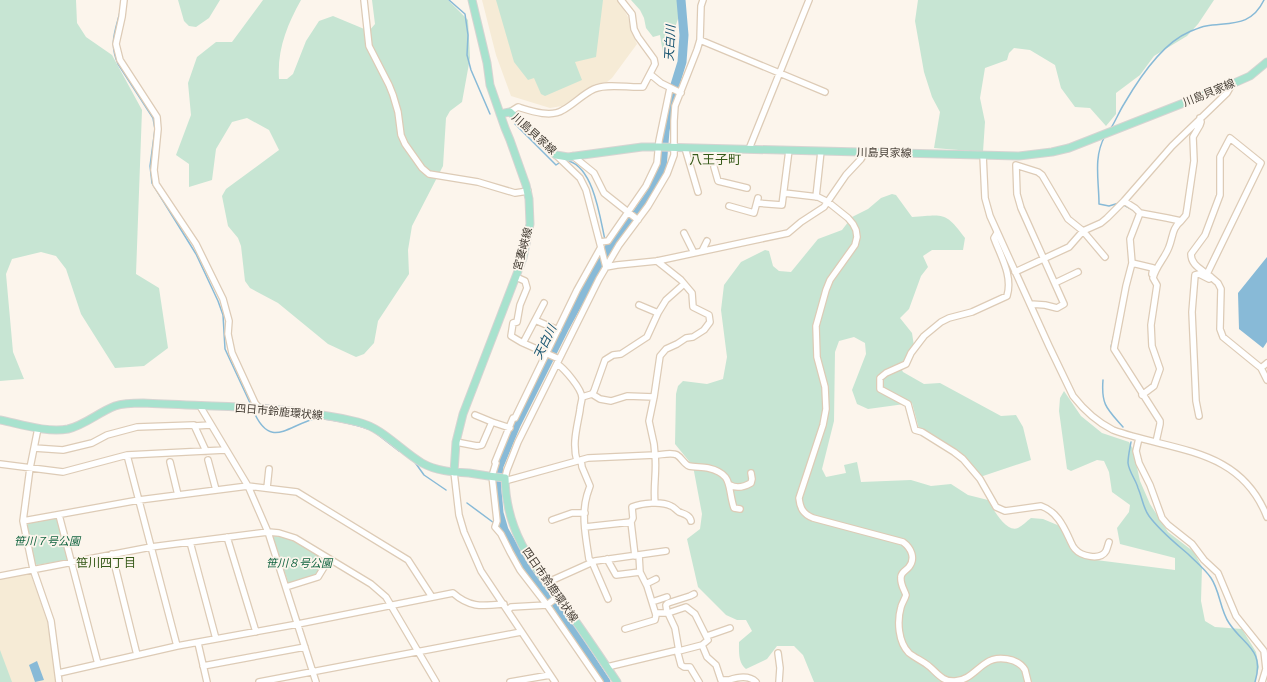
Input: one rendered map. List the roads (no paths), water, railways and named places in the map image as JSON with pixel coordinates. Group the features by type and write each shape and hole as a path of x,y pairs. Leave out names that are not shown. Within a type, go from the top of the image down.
{"main road":[{"name":"宮妻峡線","path":"454,472 456,442 463,414 516,277 526,248 530,224 528,191 490,84 487,63 472,0"},
{"name":"川島貝家線","path":"500,114 510,112 556,155 573,156 642,147 675,147 1019,156 1052,152 1068,148 1103,135 1250,76 1267,62"},
{"name":"四日市鈴鹿環状線","path":"0,420 38,428 66,429 76,427 115,406 143,403 310,412 363,424 383,434 420,462 436,469 505,479 509,512 514,529 525,552 575,620 617,682"}],"street":[{"path":"124,0 122,17 116,37 117,51 120,60 157,117 158,129 154,170 156,184 196,244 219,291 226,308 229,321 228,334 232,353 258,409"},
{"path":"364,0 369,46 390,85 398,112 401,135 405,144 422,168 429,174 478,182 515,193 528,191"},
{"path":"510,112 518,107 546,114 562,111 594,89 618,86 632,88 643,87 655,64 654,59 638,37 634,29 632,14 621,0"},
{"path":"703,0 701,6 700,40 674,111 673,130 675,147 674,155 667,174 619,245 599,279 518,442 505,479 595,458 673,454 677,455 689,466 712,469 723,473 730,485 734,508 740,509"},
{"path":"749,149 809,0"},
{"path":"700,40 825,92"},
{"path":"650,74 670,88 681,92"},
{"path":"1015,272 1069,247 1083,231 1100,223 1122,204 1172,146 1227,93 1232,84"},
{"path":"600,682 547,605 520,570 510,552 496,524 493,477 495,462 510,428 577,290 603,243 628,212 651,179 657,163 658,147 670,88"},
{"path":"1153,278 1156,268 1169,249 1176,225 1186,215 1188,209 1194,162 1193,137 1200,125 1200,118"},
{"path":"1199,416 1196,401 1192,302 1195,274 1199,274 1209,279 1209,276 1261,163 1230,138 1220,156 1220,195 1205,235 1191,254 1195,265 1209,276 1218,283 1221,289 1220,329 1223,337 1261,368 1267,380"},
{"path":"685,148 698,192"},
{"path":"714,148 714,167 718,181 747,188"},
{"path":"729,206 754,213 757,200 782,205 789,150"},
{"path":"816,197 822,151"},
{"path":"606,267 617,264 657,261 788,233 801,222 820,210 828,202 846,175 861,159 865,152"},
{"path":"556,155 580,178 586,190 603,243 606,267"},
{"path":"983,155 985,198 990,216 1073,396 1088,412 1104,425 1113,430 1213,459 1231,469 1246,481 1256,493 1267,517"},
{"path":"573,156 594,173 604,193 637,220"},
{"path":"1030,304 1046,305 1057,308 1064,304 1018,200 1016,187 1016,165 1038,172 1042,175 1068,219 1083,231 1105,257"},
{"path":"784,193 816,197 828,202 848,218 853,224 857,237 852,249 830,280 820,305 816,326 817,357 825,387 826,409 823,425 799,498 802,511 807,516 812,518 903,542 909,546 912,552 912,560 910,566 901,574 900,579 906,595 901,606 899,636 909,652 928,665 939,677 947,681 964,679 987,662 997,659 1007,659 1017,663 1024,670 1028,682"},
{"path":"1122,204 1140,213 1181,221"},
{"path":"1140,213 1130,239 1132,263 1114,348 1160,421 1156,442"},
{"path":"684,233 694,253"},
{"path":"997,234 994,238 1009,278 1010,288 1007,296 972,312 949,318 936,325 924,336 911,353 906,364 886,373 880,378 880,389 908,404 915,430 922,432 954,452 962,459 980,479 996,507 1005,511 1041,506 1045,507 1059,519 1075,549 1083,554 1101,556 1106,552 1108,542"},
{"path":"702,251 707,241"},
{"path":"655,503 654,494 656,465 650,421 661,354 684,339 693,337 704,330 710,322 709,315 693,307 693,296 684,284 657,261"},
{"path":"1132,263 1153,268 1152,276 1157,286 1152,325 1152,346 1160,368 1154,386 1142,394"},
{"path":"1055,283 1078,272"},
{"path":"516,277 525,281 527,288 520,305 517,322 513,323 510,336 558,360 580,391 582,397 575,429 574,442 579,461 590,486 587,494 585,513 585,527 589,559 592,562 608,599"},
{"path":"582,397 592,394 598,382 601,368 605,360 613,355 621,354 647,337 666,300 684,284"},
{"path":"523,343 544,303"},
{"path":"639,305 658,313"},
{"path":"535,320 558,330"},
{"path":"1261,368 1267,363"},
{"path":"592,394 600,399 611,401 627,396 654,397"},
{"path":"200,406 210,425 248,486 268,532 316,682"},
{"path":"475,415 510,428"},
{"path":"456,442 477,446 482,445 492,422"},
{"path":"34,448 63,450 92,443 107,435 137,427 210,425"},
{"path":"194,426 206,451"},
{"path":"38,428 30,468 23,521 33,569 51,621 59,682"},
{"path":"1139,438 1136,451 1139,463 1150,485 1162,518 1168,525 1192,544 1204,560 1218,573 1236,616 1264,651 1266,669 1262,682"},
{"path":"0,464 63,472 127,455 225,450"},
{"path":"127,455 177,646"},
{"path":"208,460 216,490"},
{"path":"170,462 178,495"},
{"path":"267,488 269,469"},
{"path":"454,472 459,515 464,532 481,571 555,682"},
{"path":"730,485 741,488 751,483 751,473"},
{"path":"23,521 139,500 248,486 297,492 408,560 432,597"},
{"path":"624,629 655,620 656,613 646,584 640,572 631,522 633,518 632,507 655,503 672,506 689,517 691,521"},
{"path":"552,520 572,513 585,513"},
{"path":"59,515 98,664"},
{"path":"585,527 631,522"},
{"path":"0,576 151,547 268,532 279,533 295,538 377,588 386,597 436,682"},
{"path":"227,537 256,632"},
{"path":"190,542 216,639"},
{"path":"546,582 592,562 666,551"},
{"path":"112,554 137,655"},
{"path":"286,587 318,577 329,559"},
{"path":"606,559 618,575 640,572"},
{"path":"646,584 656,579"},
{"path":"59,673 177,646 298,624 453,593 462,601 477,606 504,604"},
{"path":"694,594 666,605 667,612 675,628 681,665 684,667 690,667 699,682"},
{"path":"508,610 511,607 547,605 557,597"},
{"path":"652,602 668,597"},
{"path":"607,667 679,651 702,645 708,641 707,636 695,614 688,608 656,613"},
{"path":"707,636 730,628"},
{"path":"259,682 521,632"},
{"path":"198,643 207,682"},
{"path":"702,645 707,657 716,665 721,680 730,681 737,678 749,678 754,679 756,682"},
{"path":"203,666 305,647"},
{"path":"778,653 780,668 779,682"},
{"path":"510,682 550,675"}],"water":[{"path":"1267,257 1267,342 1263,348 1239,329 1238,293"},
{"path":"37,661 44,680 35,682 29,665"}],"waterway":[{"path":"449,0 465,14 468,35 467,55 471,70 490,114"},
{"name":"天白川","path":"606,682 565,620 517,553 504,530 499,513 497,489 499,466 516,425 565,327 597,268 616,236 631,222 651,193 662,168 665,131 670,101 682,62 684,35 681,0"},
{"path":"1111,128 1130,94 1152,63 1179,37 1206,26 1240,22 1247,19 1259,9 1264,0"},
{"path":"120,12 113,44 115,57 153,118 155,129 150,166 152,183 196,254 218,301 223,315 225,349 251,405"},
{"path":"515,124 556,165 559,163"},
{"path":"1105,136 1101,144 1098,161 1099,204 1109,206 1119,203"},
{"path":"569,161 578,166 590,184 598,207 605,240"},
{"path":"1122,204 1137,214"},
{"name":"天白川","path":"606,244 608,249"},
{"path":"1111,347 1115,331"},
{"path":"1103,380 1103,395 1106,406 1123,427"},
{"path":"253,410 259,422 266,429 273,432 287,430 314,419 326,419 368,429"},
{"path":"377,434 399,451"},
{"path":"1131,442 1128,463 1147,513 1162,531 1188,554 1211,578 1226,618 1255,655 1257,662 1255,682"},
{"path":"414,461 424,475 446,490"},
{"path":"467,503 494,523"},
{"name":"天白川","path":"497,526 504,530"}],"district":[{"name":"八王子町","path":"715,159"},
{"name":"笹川四丁目","path":"106,563"}],"park label":[{"name":"笹川７号公園","path":"47,541"},
{"name":"笹川８号公園","path":"299,563"}]}
